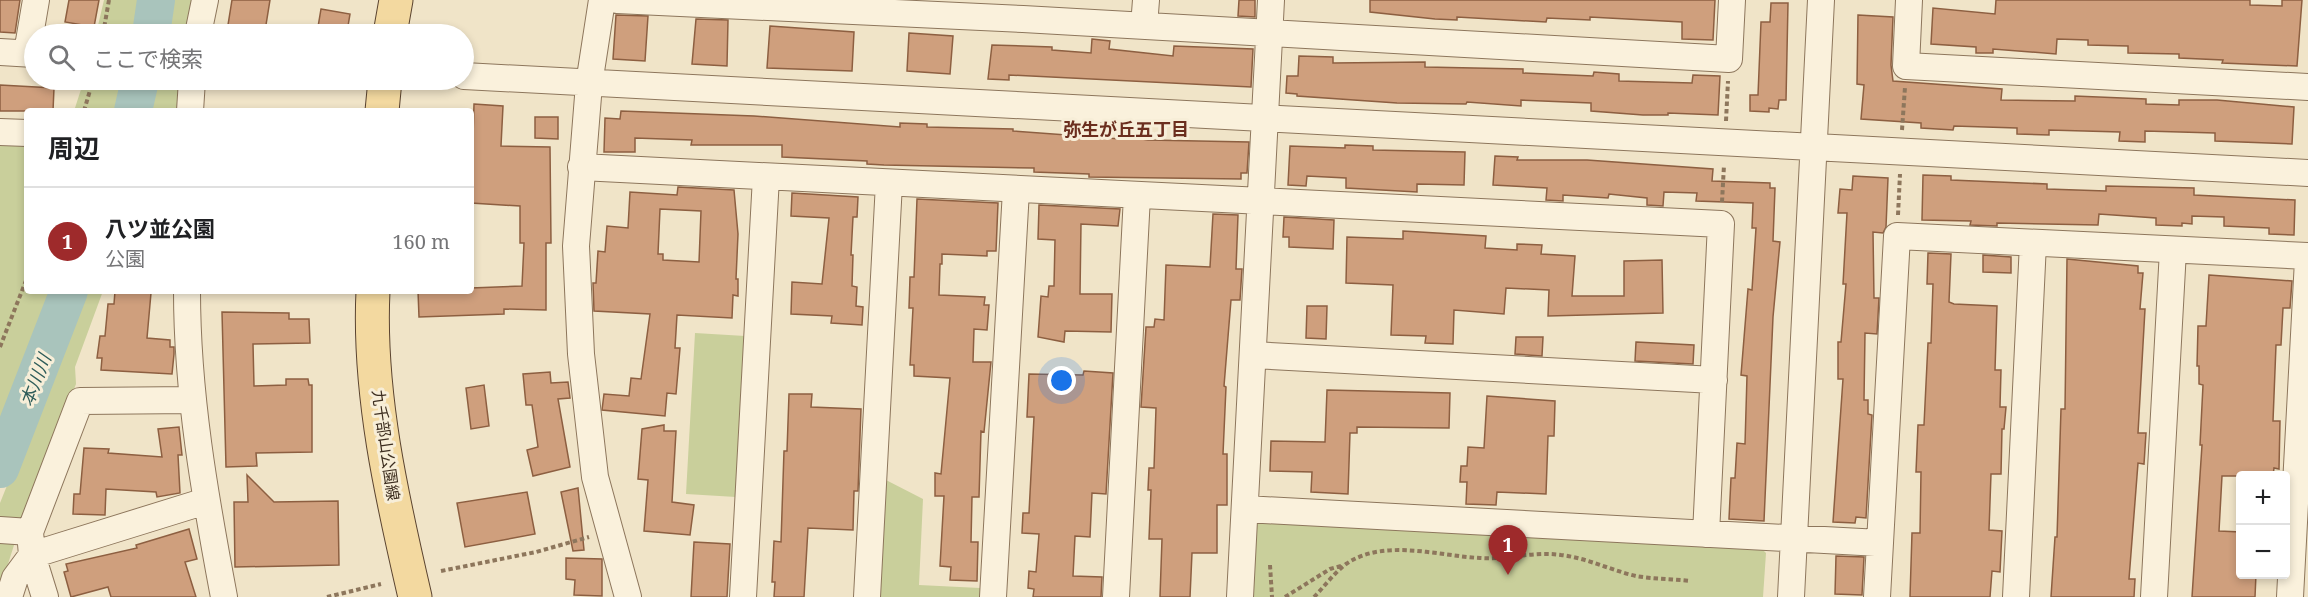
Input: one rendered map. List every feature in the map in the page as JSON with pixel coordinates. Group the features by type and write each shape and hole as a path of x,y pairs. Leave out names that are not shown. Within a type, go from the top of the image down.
{"main road":[{"path":"392,24 396,0"},
{"path":"382,108 384,90"},
{"name":"九千部山公園線","path":"373,294 372,318 381,423 392,501 415,597"}],"street":[{"path":"34,24 36,0"},
{"path":"200,24 205,0"},
{"path":"602,0 581,167 576,246 581,354 595,477 628,597"},
{"path":"617,0 1023,9 1144,26 1729,59 1732,0"},
{"path":"1144,26 1146,0"},
{"path":"1240,597 1271,0"},
{"path":"1791,597 1821,0"},
{"path":"1910,0 1906,66 2308,87"},
{"path":"0,52 24,53"},
{"path":"474,77 2308,173"},
{"path":"190,108 191,90"},
{"path":"0,132 24,133"},
{"path":"581,167 1721,224 1706,534"},
{"path":"743,597 766,177"},
{"path":"867,597 889,183"},
{"path":"993,597 1016,190"},
{"path":"1116,597 1137,196"},
{"path":"1877,597 1897,236 2308,258 2296,594"},
{"path":"2016,597 2033,243"},
{"path":"2154,597 2173,250"},
{"path":"187,294 192,400 206,501 224,597"},
{"path":"1253,355 1714,380"},
{"path":"9,597 31,543 80,400 192,400"},
{"path":"0,530 31,543 206,501"},
{"path":"1245,509 1880,543"},
{"path":"31,543 45,597"}],"path":[{"path":"105,24 109,0"},
{"path":"1902,137 1906,66"},
{"path":"85,108 90,90"},
{"path":"1897,236 1900,165"},
{"path":"0,347 24,286"},
{"path":"441,571 536,552 610,532"},
{"path":"1285,597 1330,569 1368,555 1388,551 1423,551 1486,559 1540,553 1584,558 1637,576 1690,581"},
{"path":"1314,597 1346,564"},
{"path":"1270,565 1272,597"},
{"path":"327,597 381,584"}],"green space":[{"path":"104,0 141,0 136,24 98,24"},
{"path":"170,0 192,0 187,24 165,24"},
{"path":"81,90 120,90 116,108 75,108"},
{"path":"152,90 179,90 177,108 148,108"},
{"path":"0,139 24,140 24,294 51,294 0,421"},
{"path":"84,294 102,294 75,367 76,384 23,517 0,589 0,503"},
{"path":"695,333 745,336 736,497 686,494"},
{"path":"884,479 923,499 919,585 980,588 980,597 878,597"},
{"path":"1260,522 1759,546 1766,553 1763,597 1250,597 1254,528"}],"building":[{"path":"0,0 20,0 15,33 0,32"},
{"path":"69,0 99,0 95,24 65,22"},
{"path":"232,0 270,0 266,24 228,24"},
{"path":"1239,0 1255,0 1255,17 1238,16"},
{"path":"1370,0 1715,0 1713,40 1682,39 1682,22 1590,17 1590,20 1547,18 1546,22 1457,17 1457,20 1435,19 1370,12"},
{"path":"1996,0 2250,0 2250,5 2282,6 2282,0 2302,0 2297,66 2222,63 2223,60 2179,58 2179,54 2128,53 2128,46 2088,45 2088,40 2057,39 2056,54 1993,49 1993,53 1976,53 1976,47 1931,44 1933,8 1995,14"},
{"path":"1771,3 1788,3 1786,100 1779,100 1778,109 1769,108 1769,112 1750,111 1750,95 1758,95 1761,22 1770,22"},
{"path":"321,9 350,14 348,24 318,24"},
{"path":"616,15 648,16 645,61 613,59"},
{"path":"1858,15 1893,17 1891,65 1893,81 2002,89 2001,100 2075,101 2075,96 2146,99 2146,104 2179,105 2179,100 2217,100 2294,107 2292,144 2215,141 2215,133 2145,131 2145,142 2119,141 2120,132 2049,130 2049,135 2017,134 2017,128 1954,126 1953,130 1921,128 1921,123 1861,119 1864,85 1857,84"},
{"path":"696,19 728,20 727,66 692,64"},
{"path":"770,26 854,32 852,71 767,68"},
{"path":"909,33 953,36 950,74 907,71"},
{"path":"1092,39 1110,41 1109,49 1173,56 1174,46 1253,49 1251,87 1009,75 1009,80 988,79 992,45 1052,47 1052,50 1091,53"},
{"path":"1299,56 1333,57 1333,63 1425,62 1425,67 1523,69 1523,73 1593,76 1594,72 1619,74 1619,81 1692,83 1693,75 1720,76 1718,115 1668,113 1668,115 1643,115 1591,111 1591,103 1521,100 1521,106 1467,102 1466,104 1397,103 1297,96 1297,94 1286,93 1287,76 1298,76"},
{"path":"0,85 24,86 24,90 54,90 53,108 0,111"},
{"path":"474,104 503,106 501,146 550,147 551,243 546,243 546,310 504,309 504,314 419,317 418,294 474,294 474,288 522,286 524,243 520,243 520,206 474,203"},
{"path":"621,111 754,116 900,127 900,123 927,124 927,127 1013,129 1013,131 1121,139 1122,136 1148,140 1249,142 1247,173 1241,173 1241,179 1089,177 1089,174 1034,172 1034,168 884,165 867,164 867,161 782,157 782,145 691,145 692,140 635,138 635,152 604,152 605,118 620,119"},
{"path":"535,117 558,117 558,139 535,138"},
{"path":"1345,145 1373,146 1373,150 1465,152 1464,185 1417,184 1417,192 1346,188 1346,178 1307,176 1306,186 1288,185 1290,146 1345,148"},
{"path":"1495,156 1518,157 1517,160 1587,160 1713,169 1712,181 1770,183 1770,188 1775,188 1773,241 1780,242 1773,317 1764,521 1729,519 1731,478 1735,478 1737,443 1745,444 1747,376 1741,375 1748,289 1752,290 1756,228 1752,228 1753,203 1696,201 1697,193 1664,192 1663,206 1647,205 1647,198 1609,194 1608,198 1563,195 1563,201 1546,200 1547,188 1493,185"},
{"path":"1923,175 1951,176 1951,180 2047,184 2047,189 2106,191 2106,186 2194,188 2194,195 2295,200 2294,235 2269,234 2269,228 2224,226 2224,217 2192,216 2192,224 2182,223 2182,226 2156,225 2156,218 2099,214 2098,225 1997,223 1997,226 1970,225 1971,221 1922,220"},
{"path":"1853,176 1888,178 1886,227 1883,233 1873,232 1874,298 1879,298 1877,334 1865,333 1864,400 1868,400 1868,414 1872,415 1866,518 1856,517 1855,523 1833,522 1843,379 1838,379 1838,342 1841,342 1846,284 1843,284 1847,213 1838,213 1840,189 1852,190"},
{"path":"678,187 734,190 738,234 736,279 738,279 738,296 733,295 732,318 677,315 675,348 680,348 676,394 667,393 665,416 602,410 604,394 629,396 631,378 641,379 650,314 594,311 593,283 596,283 598,251 605,252 607,226 628,228 630,192 677,195","holes":["660,209 701,211 699,262 663,260 663,254 658,254"]},
{"path":"792,193 858,197 857,217 853,217 851,255 853,255 852,286 857,287 856,306 863,307 862,325 831,323 832,316 791,314 792,282 822,284 829,218 791,216"},
{"path":"917,199 998,203 996,251 987,251 987,256 942,254 942,264 940,264 939,295 985,297 984,305 989,305 987,330 974,329 973,362 991,362 984,432 981,431 979,497 972,497 971,542 978,542 977,581 950,580 951,567 940,566 944,496 935,496 935,473 941,474 950,378 914,376 914,365 910,365 913,308 909,308 910,277 914,277"},
{"path":"1039,205 1120,209 1118,226 1081,224 1080,294 1112,294 1111,332 1065,331 1064,342 1038,337 1041,296 1048,297 1049,286 1054,286 1055,240 1038,239"},
{"path":"1213,214 1238,215 1236,269 1242,269 1240,300 1231,300 1224,386 1226,387 1223,454 1227,454 1227,505 1217,505 1217,553 1192,553 1190,597 1160,597 1162,539 1149,539 1151,490 1148,490 1149,468 1154,468 1156,408 1141,407 1146,327 1154,327 1155,319 1164,320 1166,265 1210,267"},
{"path":"1284,217 1334,220 1333,249 1289,247 1289,237 1283,237"},
{"path":"1403,231 1486,236 1485,248 1517,250 1517,244 1542,245 1541,254 1575,256 1572,296 1624,296 1624,261 1662,260 1663,313 1548,316 1549,290 1506,288 1504,314 1454,310 1453,344 1425,343 1426,336 1391,335 1393,285 1346,283 1347,237 1403,239"},
{"path":"1928,253 1951,254 1949,302 1997,306 1995,370 2001,370 2000,407 2006,407 2004,429 2002,429 2001,474 1991,474 1989,530 2002,531 2000,572 1992,571 1990,597 1910,597 1912,533 1920,533 1921,472 1916,472 1918,425 1924,425 1928,343 1931,343 1933,284 1927,284"},
{"path":"1983,255 2011,257 2011,273 1983,272"},
{"path":"2067,259 2138,266 2138,273 2143,273 2140,309 2145,309 2138,433 2146,433 2144,464 2138,463 2129,579 2135,579 2134,597 2051,597 2055,537 2057,537 2061,409 2065,409"},
{"path":"2209,275 2292,281 2290,308 2283,308 2281,345 2276,345 2273,421 2280,421 2279,469 2236,471 2236,476 2222,476 2219,531 2236,532 2236,579 2256,579 2255,597 2192,597 2202,445 2200,445 2203,385 2199,384 2199,366 2197,366 2198,326 2206,326"},
{"path":"115,294 151,294 147,338 170,340 170,347 174,347 172,374 101,370 102,358 97,358 100,336 105,336 108,304 114,304"},
{"path":"1307,306 1327,306 1326,339 1306,338"},
{"path":"222,312 289,313 289,319 309,319 310,343 253,344 254,386 286,385 286,379 308,379 309,385 312,385 312,452 256,453 257,466 226,467"},
{"path":"1516,337 1543,337 1542,356 1515,354"},
{"path":"1636,342 1694,345 1693,364 1635,361"},
{"path":"1084,371 1113,373 1106,494 1092,493 1090,537 1075,536 1073,576 1102,577 1101,597 1033,597 1034,589 1028,588 1029,571 1036,572 1039,534 1022,533 1023,513 1029,513 1034,417 1027,417 1029,374 1083,375"},
{"path":"550,372 551,383 568,382 570,398 558,399 570,467 533,476 527,450 538,447 532,405 526,405 523,374"},
{"path":"484,385 489,426 471,429 466,388"},
{"path":"1327,390 1450,393 1449,428 1357,427 1357,433 1350,433 1348,494 1311,492 1312,472 1270,471 1271,441 1325,442"},
{"path":"789,394 812,394 811,407 861,409 858,491 854,491 853,530 808,528 804,597 774,597 775,582 772,582 774,541 781,542 784,451 787,451"},
{"path":"1487,396 1555,401 1554,436 1548,436 1546,494 1497,492 1496,505 1466,504 1467,482 1460,482 1461,466 1467,466 1468,447 1484,448"},
{"path":"664,425 664,431 676,431 672,502 694,505 690,535 644,531 648,480 638,479 642,429"},
{"path":"179,427 182,455 178,455 180,493 157,497 156,492 106,489 105,515 73,514 74,494 80,494 84,448 109,449 108,453 162,457 158,429"},
{"path":"247,475 274,502 338,501 339,565 235,567 234,502 248,502"},
{"path":"578,488 584,550 573,551 561,492"},
{"path":"527,492 535,534 465,547 457,503"},
{"path":"189,529 197,559 185,562 196,597 111,597 108,587 71,597 64,572 68,571 66,564 137,548 136,545"},
{"path":"694,542 730,544 727,597 691,597"},
{"path":"1836,556 1864,557 1862,595 1835,594"},
{"path":"566,558 602,559 602,596 574,595 575,580 566,579"}],"waterway":[{"name":"本川川","path":"152,24 156,0"},
{"name":"本川川","path":"134,108 138,90"},
{"name":"本川川","path":"0,469 68,294"}],"place":[{"name":"八ツ並公園","path":"1508,575"}],"district":[{"name":"弥生が丘五丁目","path":"1126,129"}]}
